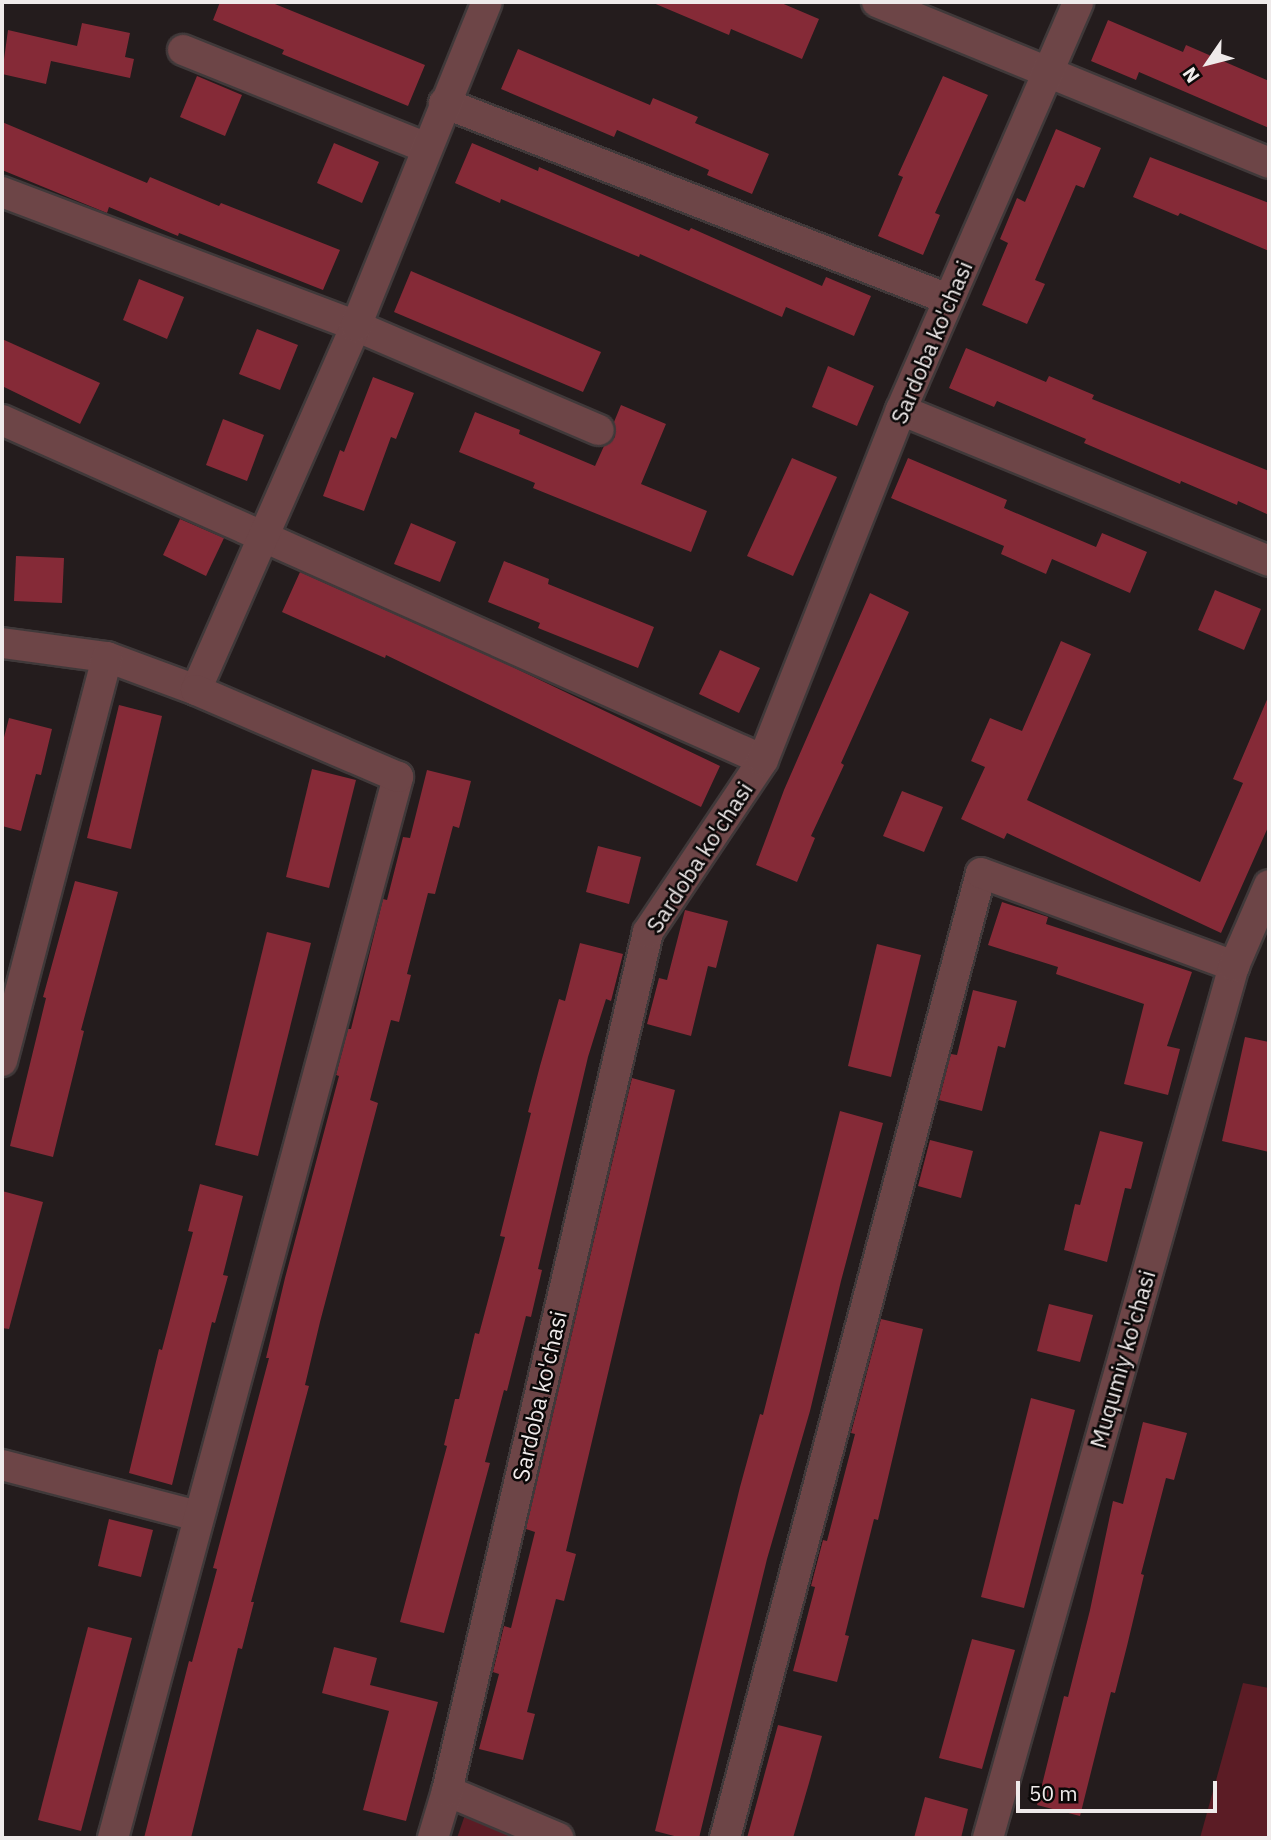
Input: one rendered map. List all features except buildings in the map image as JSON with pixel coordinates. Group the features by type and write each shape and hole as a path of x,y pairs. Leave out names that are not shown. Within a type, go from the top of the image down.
{"street":[{"path":"196,690 261,536 356,326 487,2"},
{"path":"877,2 1269,163"},
{"name":"Sardoba ko'chasi","path":"433,1838 447,1791 648,932 763,760 901,410 1078,2"},
{"path":"183,50 427,148"},
{"path":"444,103 948,299"},
{"path":"2,192 356,326 599,430"},
{"path":"901,410 1269,561"},
{"path":"2,420 763,760"},
{"path":"2,643 107,657 196,690 398,778 113,1838"},
{"path":"2,1061 107,657"},
{"path":"725,1838 981,873 1234,967"},
{"name":"Muqumiy ko'chasi","path":"988,1838 1234,967 1269,885"},
{"path":"2,1465 198,1516"},
{"path":"447,1791 558,1838"}],"shaded area":[{"path":"1243,1683 1269,1688 1269,1838 1200,1838"},
{"path":"467,1809 536,1838 457,1838"}]}
